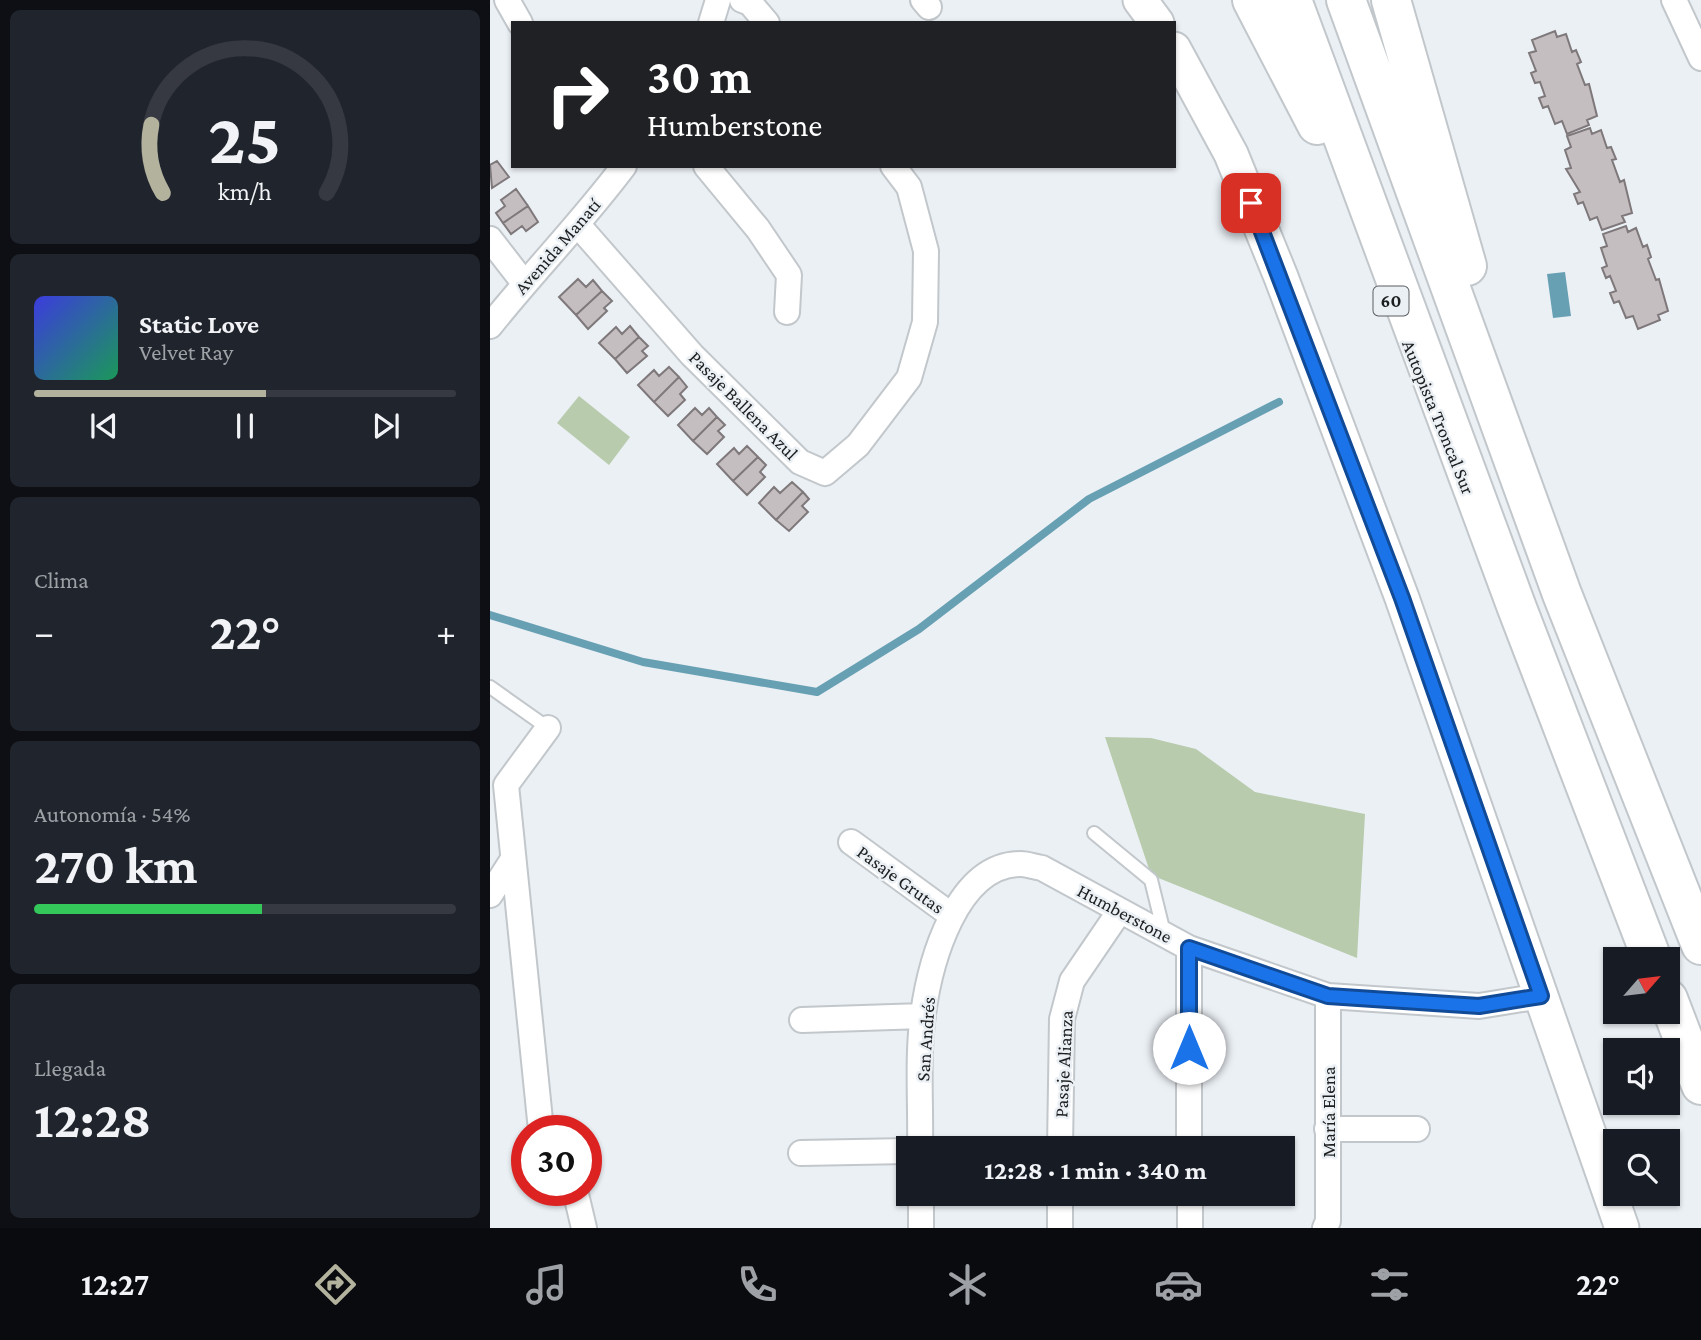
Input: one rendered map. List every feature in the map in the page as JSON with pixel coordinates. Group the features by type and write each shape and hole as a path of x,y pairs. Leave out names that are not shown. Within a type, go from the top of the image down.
{"highway":[{"name":"Autopista Troncal Sur","path":"1252,0 1330,151 1517,608"},
{"name":"Autopista Troncal Sur","path":"1292,0 1517,608 1647,947"},
{"path":"1346,0 1562,594 1701,945"},
{"path":"1391,0 1562,594"},
{"path":"1678,1024 1701,1085"}],"street":[{"path":"507,0 519,21"},
{"path":"712,21 718,0"},
{"path":"742,0 750,4 765,21"},
{"path":"1140,0 1156,21"},
{"path":"1674,0 1700,53"},
{"path":"1176,53 1231,154 1402,598 1541,996 1616,1222"},
{"path":"708,168 758,229 789,275 787,312"},
{"name":"Pasaje Ballena Azul","path":"578,225 692,355 800,462 825,472 858,444 909,378 925,322 926,251 909,187 895,168"},
{"name":"Avenida Manatí","path":"490,327 524,283 578,225 616,170"},
{"path":"490,239 524,283"},
{"path":"539,1115 506,785 548,728"},
{"name":"Pasaje Grutas","path":"851,842 951,915"},
{"path":"490,895 513,859"},
{"name":"Humberstone","path":"997,869 1021,864 1042,868 1189,948 1328,996 1479,1006 1541,996"},
{"name":"San Andrés","path":"920,1136 923,1016 932,965 951,915 978,881 997,869"},
{"name":"Pasaje Alianza","path":"1060,1136 1062,1018 1072,981 1119,912"},
{"path":"1189,948 1189,1136"},
{"name":"María Elena","path":"1325,1228 1328,1221 1328,996"},
{"path":"802,1020 923,1016"},
{"path":"1327,1129 1417,1129"},
{"path":"801,1153 896,1151"},
{"path":"579,1206 584,1228"},
{"path":"921,1206 921,1228"},
{"path":"1060,1206 1060,1228"},
{"path":"1190,1206 1190,1228"}],"lane":[{"path":"490,687 548,728"},
{"path":"1094,833 1151,880 1164,934"}],"green space":[{"path":"579,396 630,437 609,465 557,423"},
{"path":"1105,737 1151,738 1196,749 1255,792 1365,814 1357,958 1151,875"}],"water":[{"path":"1565,272 1571,316 1553,318 1547,274"}],"building":[{"path":"1555,31 1557,37 1566,34 1572,52 1576,50 1581,62 1577,64 1585,85 1589,84 1597,116 1587,120 1589,125 1567,134 1562,121 1555,124 1548,106 1543,108 1539,98 1545,96 1540,82 1535,83 1531,73 1536,71 1529,53 1536,51 1532,40"},
{"path":"1590,128 1592,134 1601,130 1607,148 1611,147 1616,159 1612,160 1620,182 1624,180 1632,213 1622,216 1625,222 1602,230 1597,217 1590,220 1583,202 1578,204 1574,194 1580,192 1566,169 1571,168 1565,150 1571,147 1567,136"},
{"path":"497,161 509,177 492,188 490,165"},
{"path":"516,189 528,206 503,223 496,213 505,206 501,200"},
{"path":"528,206 538,222 526,231 522,226 511,234 503,223"},
{"path":"1626,226 1628,232 1636,228 1643,247 1647,245 1651,257 1648,259 1656,280 1659,279 1668,311 1658,315 1660,320 1638,329 1633,316 1626,318 1619,301 1614,303 1610,293 1616,291 1610,276 1606,278 1602,268 1607,266 1601,248 1607,246 1603,234"},
{"path":"578,279 586,287 593,280 602,291 576,315 559,297"},
{"path":"602,291 612,301 604,308 607,311 588,329 576,315"},
{"path":"630,326 639,337 615,359 599,343 616,327 622,334"},
{"path":"639,337 648,346 642,351 647,356 627,373 615,359"},
{"path":"669,367 679,377 654,402 638,385 654,370 659,376"},
{"path":"679,377 687,387 680,394 685,400 668,416 654,402"},
{"path":"695,408 702,415 709,408 717,417 693,441 678,425"},
{"path":"717,417 725,425 718,431 724,437 707,454 693,441"},
{"path":"747,446 758,457 733,481 717,464 734,448 739,454"},
{"path":"758,457 766,465 760,472 765,477 747,495 733,481"},
{"path":"792,482 803,492 776,520 759,503 774,487 780,493"},
{"path":"803,492 809,499 802,506 808,512 789,531 776,520"}],"waterway":[{"path":"490,615 643,662 817,692 919,629 1089,499 1279,402"}],"route":[{"path":"1189,1048 1189,948 1328,996 1479,1006 1541,996 1402,598 1251,203"}]}
